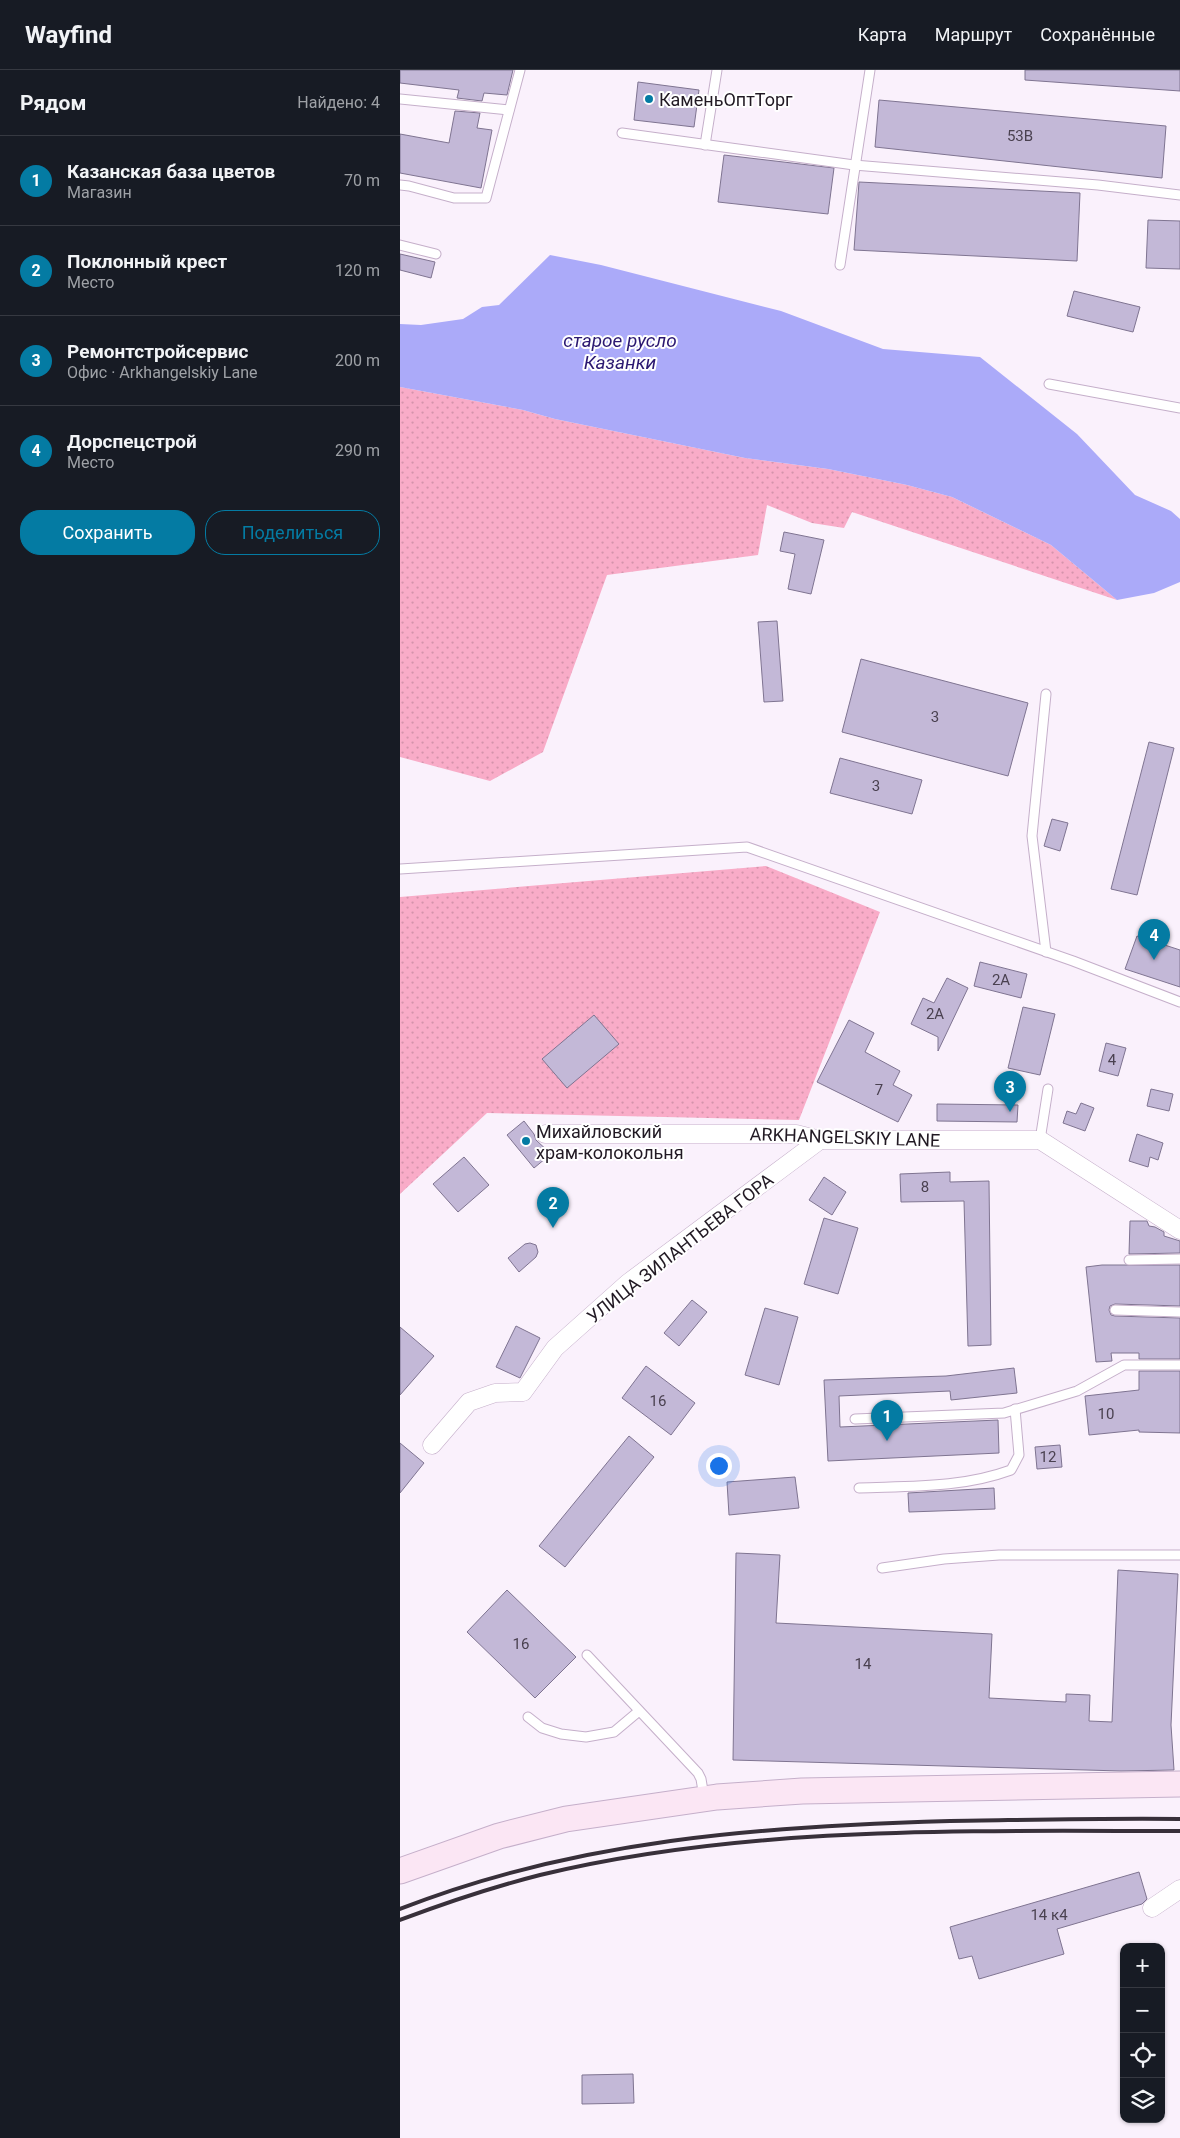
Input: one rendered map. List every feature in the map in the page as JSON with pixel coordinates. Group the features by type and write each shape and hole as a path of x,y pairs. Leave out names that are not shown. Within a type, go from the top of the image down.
{"main road":[{"path":"400,1871 499,1836 566,1819 704,1799 802,1791 1180,1784"}],"street":[{"name":"ARKHANGELSKIY LANE","path":"545,1134 796,1134 820,1140 1040,1140"},
{"name":"УЛИЦА ЗИЛАНТЬЕВА ГОРА","path":"432,1445 469,1402 495,1393 523,1392 555,1348 628,1283 820,1140"},
{"path":"1040,1140 1180,1230"},
{"path":"1152,1908 1180,1889"}],"lane":[{"path":"400,186 410,186 454,198 486,198 520,70"},
{"path":"705,145 717,70"},
{"path":"840,265 870,70"},
{"path":"400,99 509,110"},
{"path":"622,133 854,165 1098,185 1180,195"},
{"path":"400,245 436,254"},
{"path":"1049,384 1180,408"},
{"path":"1046,694 1032,836 1046,952"},
{"path":"400,869 747,847 1046,952 1180,1002"},
{"path":"1040,1140 1048,1088"},
{"path":"1129,1260 1180,1259"},
{"path":"1115,1310 1180,1312"},
{"path":"855,1419 1004,1412 1077,1391 1124,1365 1180,1365"},
{"path":"859,1488 957,1484 989,1478 1011,1470 1019,1455 1015,1409"},
{"path":"882,1568 944,1559 999,1555 1180,1555"},
{"path":"587,1655 698,1773 701,1779 704,1799"},
{"path":"528,1717 542,1728 561,1734 594,1736 614,1732 639,1711"}],"shaded area":[{"path":"400,387 523,410 555,419 745,458 828,469 907,485 952,497 1051,545 1117,600 852,512 844,528 812,523 767,505 758,555 607,575 543,752 490,781 400,757"},
{"path":"766,866 880,912 799,1120 487,1113 400,1194 400,897"}],"water":[{"name":"старое русло Казанки","path":"550,255 601,265 781,311 883,349 980,357 1077,434 1135,495 1171,511 1180,519 1180,582 1154,593 1117,600 1051,545 952,497 907,485 828,469 745,458 555,419 523,410 400,387 400,324 421,325 463,319 482,307 499,305"}],"building":[{"path":"400,70 513,70 507,95 484,93 482,101 457,98 459,90 400,83"},
{"path":"1025,70 1180,70 1180,91 1025,80"},
{"path":"638,82 699,90 694,127 634,120"},
{"path":"879,100 1166,126 1162,178 875,147"},
{"path":"455,111 480,113 477,128 492,130 481,188 400,173 400,134 449,143"},
{"path":"724,155 834,168 828,214 718,202"},
{"path":"859,182 1080,193 1077,261 854,250"},
{"path":"1148,220 1180,221 1180,269 1146,268"},
{"path":"400,254 435,262 431,278 400,270"},
{"path":"1074,291 1140,307 1133,332 1067,316"},
{"path":"784,532 824,540 811,594 788,589 795,554 780,551"},
{"path":"777,621 783,701 764,702 758,622"},
{"path":"861,659 1028,703 1008,776 842,732"},
{"path":"1149,742 1174,748 1137,895 1111,889"},
{"path":"840,758 922,780 912,814 830,793"},
{"path":"1052,819 1068,823 1060,851 1044,846"},
{"path":"1137,936 1180,950 1180,987 1125,969"},
{"path":"980,962 1027,974 1021,998 974,986"},
{"path":"947,978 968,988 938,1051 938,1037 911,1024 923,998 934,1003"},
{"path":"1023,1007 1055,1014 1040,1075 1008,1068"},
{"path":"594,1015 619,1044 567,1088 542,1059"},
{"path":"849,1020 874,1033 865,1052 900,1071 893,1085 912,1095 898,1122 817,1082"},
{"path":"1106,1043 1126,1048 1118,1076 1099,1071"},
{"path":"1151,1089 1173,1094 1169,1111 1147,1106"},
{"path":"1081,1103 1094,1108 1085,1131 1063,1123 1067,1111 1076,1114"},
{"path":"937,1104 1018,1105 1017,1122 937,1121"},
{"path":"524,1121 534,1134 536,1140 551,1154 534,1168 507,1135"},
{"path":"1137,1134 1163,1143 1158,1160 1150,1157 1148,1167 1129,1161"},
{"path":"464,1157 489,1185 458,1212 433,1184"},
{"path":"950,1172 950,1182 989,1181 991,1345 968,1346 964,1201 901,1202 900,1174"},
{"path":"824,1177 846,1192 832,1215 809,1200"},
{"path":"824,1218 858,1228 838,1294 804,1284"},
{"path":"1130,1221 1147,1221 1149,1226 1164,1232 1164,1236 1180,1241 1180,1253 1129,1254"},
{"path":"525,1244 536,1245 538,1252 536,1257 519,1272 508,1258"},
{"path":"1102,1265 1180,1265 1180,1306 1115,1304 1110,1306 1109,1310 1111,1315 1115,1316 1180,1318 1180,1359 1139,1359 1139,1353 1111,1353 1112,1361 1096,1362 1086,1267"},
{"path":"692,1300 707,1312 679,1346 664,1333"},
{"path":"765,1308 798,1317 779,1385 745,1375"},
{"path":"516,1326 540,1338 520,1378 496,1367"},
{"path":"400,1327 434,1356 400,1395"},
{"path":"646,1366 695,1403 671,1435 622,1398"},
{"path":"1014,1368 1017,1393 951,1400 950,1391 839,1396 840,1427 998,1420 999,1453 828,1461 824,1380 946,1376"},
{"path":"1139,1371 1180,1371 1180,1433 1139,1432 1139,1430 1089,1435 1085,1396 1139,1390"},
{"path":"629,1436 654,1457 565,1567 539,1546"},
{"path":"400,1443 424,1463 400,1493"},
{"path":"1060,1445 1062,1467 1037,1469 1035,1447"},
{"path":"795,1477 799,1508 729,1515 727,1482"},
{"path":"994,1488 995,1509 909,1512 908,1493"},
{"path":"736,1553 780,1555 776,1623 992,1634 989,1698 1066,1702 1066,1694 1090,1695 1089,1721 1112,1722 1118,1570 1178,1574 1171,1725 1174,1770 1121,1771 733,1760"},
{"path":"507,1590 576,1657 535,1698 467,1632"},
{"path":"1139,1872 1147,1899 1142,1904 1057,1929 1064,1954 979,1979 972,1956 959,1959 950,1927"},
{"path":"633,2074 634,2103 582,2104 582,2075"}],"railway":[{"path":"400,1909 466,1886 533,1867 602,1852 670,1841 740,1833 880,1823 1180,1819"},
{"path":"400,1920 434,1907 540,1875 618,1859 697,1847 777,1839 858,1834 1180,1831"}],"place":[{"name":"КаменьОптТорг","path":"649,99"},
{"name":"Дорспецстрой","path":"1154,960"},
{"name":"Ремонтстройсервис","path":"1010,1112"},
{"name":"Михайловский храм-колокольня","path":"526,1141"},
{"name":"Поклонный крест","path":"553,1228"},
{"name":"Казанская база цветов","path":"887,1441"}]}
